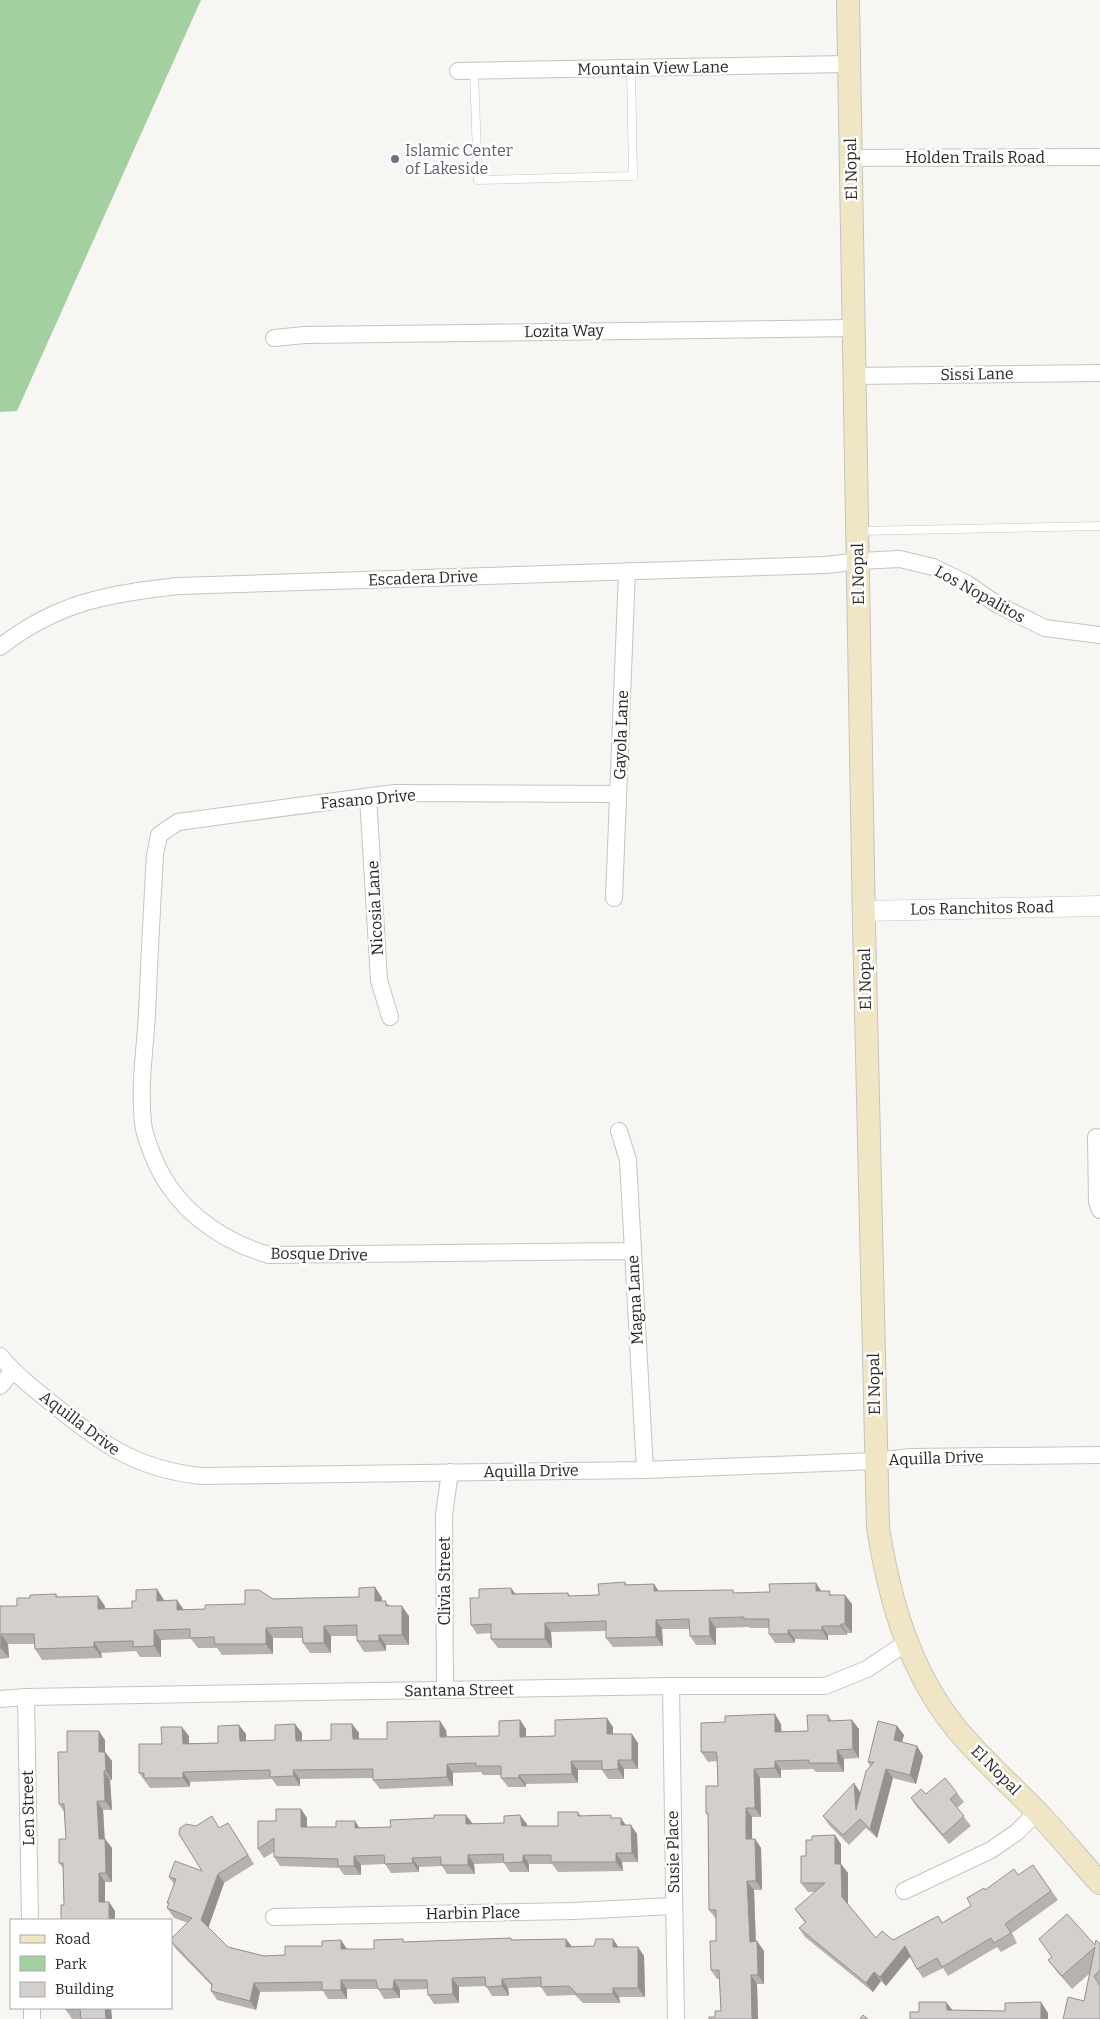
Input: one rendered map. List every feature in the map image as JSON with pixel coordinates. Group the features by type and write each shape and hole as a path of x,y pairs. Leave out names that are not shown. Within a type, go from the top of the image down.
{"main road":[{"name":"El Nopal","path":"848,0 864,911 878,1527 884,1570 906,1643 923,1678 954,1726 979,1756 1037,1812 1100,1883"}],"street":[{"name":"Mountain View Lane","path":"466,72 848,64"},
{"name":"Holden Trails Road","path":"851,158 1100,157"},
{"name":"Lozita Way","path":"274,338 305,335 854,328"},
{"name":"Sissi Lane","path":"855,376 1100,373"},
{"name":"Los Nopalitos","path":"859,560 900,559 933,567 966,583 998,605 1045,628 1100,635"},
{"name":"Escadera Drive","path":"0,647 20,632 67,608 104,596 178,586 826,565 859,560"},
{"name":"Gayola Lane","path":"614,898 628,571"},
{"name":"Fasano Drive","path":"178,822 394,793 618,794"},
{"name":"Nicosia Lane","path":"368,797 379,980 390,1017"},
{"name":"Bosque Drive","path":"178,822 160,835 155,855 143,1076 143,1124 148,1143 164,1178 187,1209 202,1222 233,1242 269,1255 632,1251"},
{"name":"Los Ranchitos Road","path":"864,911 1100,906"},
{"name":"Magna Lane","path":"619,1131 628,1160 645,1470"},
{"path":"1096,1137 1097,1202 1100,1210"},
{"name":"Aquilla Drive","path":"0,1356 14,1372 103,1444 124,1456 146,1465 169,1471 210,1476 645,1470 876,1461 910,1457 1100,1454"},
{"path":"0,1386 14,1372"},
{"name":"Clivia Street","path":"445,1690 444,1516 450,1472"},
{"name":"Santana Street","path":"0,1699 671,1686 825,1686 867,1669 906,1643"},
{"name":"Susie Place","path":"671,1686 676,2019"},
{"name":"Len Street","path":"26,1697 30,1919"},
{"path":"904,1891 991,1850 1017,1832 1037,1812"},
{"name":"Harbin Place","path":"274,1916 574,1911 673,1906"}],"lane":[{"path":"466,72 478,180 633,176 631,68"},
{"path":"857,531 1100,526"}],"green space":[{"path":"0,0 201,0 17,411 0,412"}],"building":[{"path":"625,1582 625,1585 654,1584 654,1591 733,1590 733,1593 770,1592 769,1584 816,1583 816,1591 830,1591 829,1595 845,1595 845,1624 841,1624 841,1626 822,1626 822,1630 788,1630 788,1634 769,1634 769,1619 744,1619 744,1617 709,1618 710,1636 690,1636 689,1619 656,1620 656,1637 606,1638 606,1621 545,1623 545,1639 491,1639 491,1624 471,1625 470,1598 479,1598 479,1589 511,1588 512,1594 568,1593 568,1596 599,1595 598,1584"},
{"path":"375,1587 375,1601 386,1601 386,1606 402,1606 402,1635 379,1635 379,1641 357,1641 357,1625 324,1626 324,1643 303,1643 302,1627 266,1628 266,1644 215,1644 214,1637 190,1638 190,1629 154,1630 154,1646 133,1647 133,1641 94,1642 94,1647 35,1649 34,1634 1,1634 0,1648 0,1606 17,1606 17,1598 30,1598 30,1595 56,1594 56,1597 98,1596 98,1609 132,1608 132,1601 136,1601 136,1590 157,1589 157,1601 177,1600 177,1610 205,1609 205,1605 245,1604 245,1590 259,1590 273,1599 359,1597 359,1588"},
{"path":"775,1714 775,1732 808,1731 807,1715 828,1715 828,1721 852,1720 853,1749 837,1750 838,1763 809,1763 809,1760 775,1761 775,1768 754,1769 755,1808 746,1808 746,1839 755,1839 756,1881 747,1881 750,1942 757,1941 758,1975 751,1975 752,2019 709,2019 709,2017 715,2017 715,2011 721,2011 719,1970 711,1970 710,1941 716,1941 716,1910 709,1910 706,1786 718,1786 716,1752 701,1752 701,1723 725,1722 725,1716"},
{"path":"607,1718 607,1734 632,1734 632,1760 618,1760 618,1769 602,1770 602,1761 571,1761 572,1774 519,1775 519,1778 501,1778 501,1766 476,1766 476,1763 447,1764 447,1777 373,1780 373,1769 293,1770 294,1776 270,1777 270,1770 183,1772 183,1778 144,1778 144,1773 139,1773 139,1744 162,1744 161,1727 182,1727 183,1744 218,1743 218,1726 239,1725 240,1741 275,1740 275,1725 295,1724 296,1741 331,1740 331,1724 352,1724 353,1739 387,1739 387,1722 440,1721 440,1737 499,1736 499,1721 520,1720 520,1737 555,1736 555,1720"},
{"path":"878,1721 897,1726 894,1740 917,1746 910,1775 886,1769 870,1829 860,1819 843,1835 823,1816 854,1783 856,1810 866,1771 874,1762 868,1762"},
{"path":"67,1731 99,1731 99,1752 105,1752 106,1771 104,1771 105,1801 97,1801 99,1839 105,1839 106,1873 99,1873 99,1902 109,1902 109,1919 61,1919 61,1905 64,1905 63,1863 59,1863 59,1839 66,1839 64,1804 59,1804 58,1752 67,1752"},
{"path":"945,1778 957,1793 950,1799 964,1816 943,1835 911,1798 921,1789 926,1794"},
{"path":"276,1809 301,1809 301,1827 336,1827 336,1821 355,1821 355,1828 391,1827 390,1820 434,1818 434,1815 466,1815 466,1824 504,1823 504,1816 520,1815 522,1826 558,1826 558,1812 578,1812 578,1816 611,1815 611,1818 621,1818 621,1825 631,1825 632,1853 616,1853 616,1862 551,1862 551,1855 523,1855 523,1862 504,1863 503,1854 468,1855 468,1865 441,1865 441,1857 412,1858 413,1863 385,1864 384,1855 354,1856 354,1866 338,1866 338,1859 274,1857 274,1838 258,1849 258,1821 276,1821"},
{"path":"212,1816 219,1828 228,1823 248,1855 218,1874 201,1920 228,1947 264,1956 285,1955 285,1946 322,1946 322,1941 341,1940 341,1949 374,1949 374,1940 403,1939 403,1942 511,1938 511,1940 566,1939 566,1947 594,1946 596,1939 613,1939 613,1947 638,1947 638,1988 613,1988 613,1994 577,1994 569,1986 541,1987 541,1977 502,1979 502,1986 486,1987 485,1977 452,1978 453,1994 428,1995 427,1980 394,1980 393,1989 378,1989 376,1980 341,1980 341,1990 322,1990 322,1982 254,1983 250,2001 211,1991 212,1984 172,1942 172,1938 192,1918 167,1908 176,1879 169,1877 175,1861 202,1871 179,1834 180,1828 186,1824 196,1826"},
{"path":"835,1835 835,1864 841,1864 842,1897 876,1938 882,1931 893,1940 938,1916 942,1923 971,1906 967,1898 984,1888 985,1890 1014,1869 1018,1875 1033,1865 1051,1891 1005,1924 1011,1933 994,1943 991,1938 942,1967 937,1958 917,1969 905,1946 880,1977 874,1972 866,1983 799,1928 806,1922 795,1909 825,1883 801,1883 801,1856 806,1856 806,1840 812,1840 812,1836"},
{"path":"1067,1914 1095,1945 1096,1940 1100,1944 1100,1970 1094,1976 1100,1986 1100,2019 1063,2019 1068,1997 1084,2001 1095,1947 1062,1976 1048,1960 1052,1957 1039,1939"},
{"path":"919,2002 946,2002 947,2010 1005,2011 1005,2003 1041,2002 1041,2019 910,2019 910,2012 919,2012"},
{"path":"80,2009 105,2009 106,2019 81,2019"},
{"path":"863,2015 868,2019 860,2019"}],"place":[{"name":"Islamic Center of Lakeside","path":"395,159"}]}
